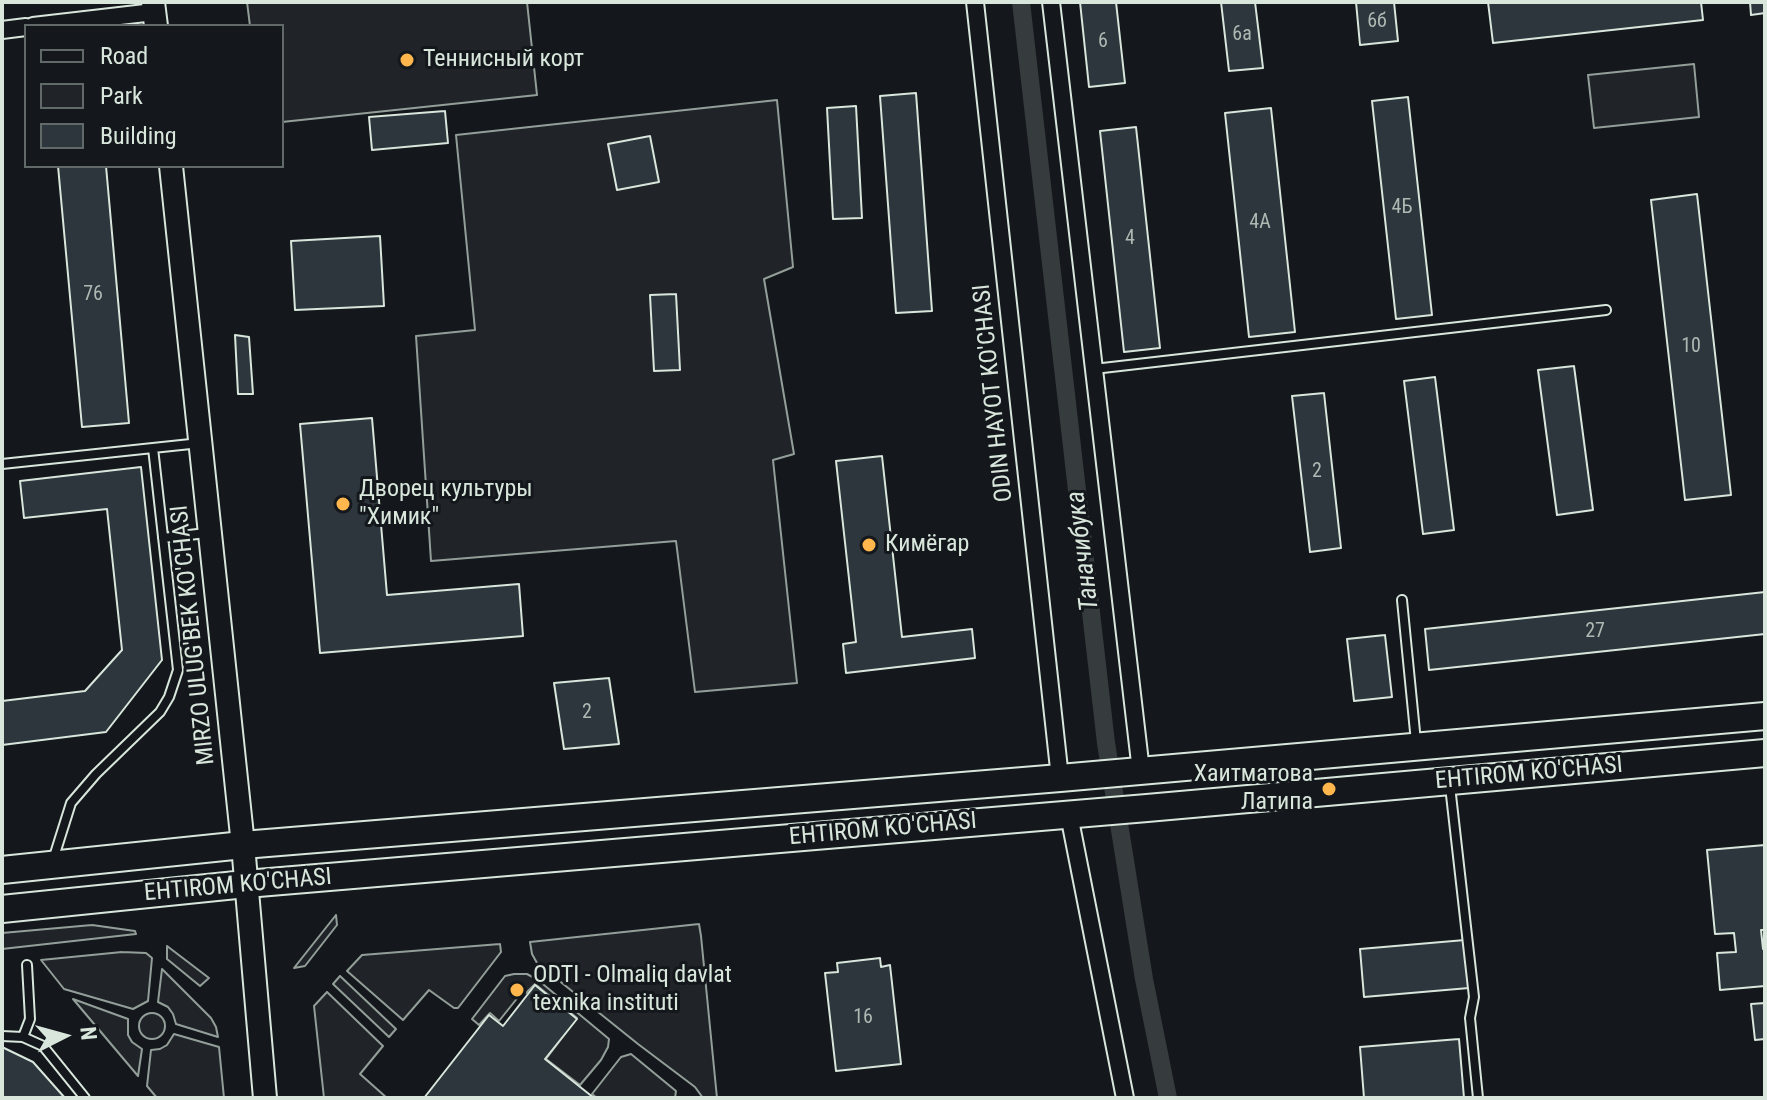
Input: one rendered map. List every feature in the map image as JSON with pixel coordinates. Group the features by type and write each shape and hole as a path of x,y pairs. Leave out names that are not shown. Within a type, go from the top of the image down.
{"main road":[{"name":"MIRZO ULUG'BEK KO'CHASI","path":"171,168 243,845 265,1098"},
{"name":"EHTIROM KO'CHASI","path":"2,870 243,845 1765,716"},
{"name":"EHTIROM KO'CHASI","path":"2,909 246,884 1765,753"}],"street":[{"name":"ODIN HAYOT KO'CHASI","path":"975,2 1060,778"},
{"path":"1051,2 1141,771"},
{"path":"52,24 155,13"},
{"path":"2,30 24,27"},
{"path":"1075,814 1125,1098"}],"lane":[{"path":"1094,369 1606,310"},
{"path":"2,464 200,443"},
{"path":"51,864 71,803 96,774 160,712 178,670 153,448"},
{"path":"163,538 210,533"},
{"path":"1402,600 1417,747"},
{"path":"1450,781 1474,997 1470,1018 1478,1098"},
{"path":"23,1037 30,1019 27,965"},
{"path":"2,1036 23,1037 43,1046 85,1098"}],"green space":[{"name":"Теннисный корт","path":"247,2 527,2 537,95 284,122 284,24 250,24"},
{"path":"1694,64 1699,117 1594,128 1588,75"},
{"path":"777,100 793,267 764,279 794,454 773,460 797,683 695,692 676,541 431,561 416,336 475,330 456,135"},
{"path":"336,915 337,925 305,966 294,968"},
{"path":"699,924 717,1098 703,1098 695,1087 537,963 530,942"},
{"path":"92,925 135,931 136,934 2,949 2,933"},
{"path":"500,944 501,952 458,1008 429,990 403,1020 347,971 362,955"},
{"path":"167,946 209,978 200,986 167,959"},
{"path":"122,952 146,953 152,958 148,1001 133,1009 64,989 41,960"},
{"path":"162,969 211,1018 218,1037 176,1024 168,1007 158,1002"},
{"path":"527,974 538,980 609,1039 601,1060 580,1085 546,1059 577,1018 535,984 526,993 523,991 499,1021 490,1013 479,1025 472,1019 505,976"},
{"path":"340,976 396,1029 389,1037 333,984"},
{"path":"327,992 383,1046 360,1074 387,1098 324,1098 314,1006"},
{"path":"73,999 128,1019 128,1035 142,1049 138,1076"},
{"path":"152,1013 161,1017 165,1026 161,1035 152,1039 143,1035 139,1026 143,1017"},
{"path":"174,1034 219,1047 224,1098 157,1098 147,1086 151,1050 167,1045"},
{"path":"631,1054 676,1091 675,1098 597,1098 592,1094 621,1057"}],"building":[{"path":"1080,2 1116,2 1125,83 1089,87"},
{"path":"1221,2 1255,2 1263,68 1229,71"},
{"path":"1356,2 1394,2 1398,41 1360,45"},
{"path":"1488,2 1701,2 1703,20 1493,43"},
{"path":"1750,2 1765,2 1765,13 1751,15"},
{"path":"916,93 932,311 896,313 880,96"},
{"path":"1408,97 1432,315 1396,319 1372,101"},
{"path":"856,106 862,218 833,219 827,108"},
{"path":"1271,108 1295,332 1249,337 1225,113"},
{"path":"445,111 448,143 372,150 369,117"},
{"path":"1136,127 1160,348 1124,352 1100,131"},
{"path":"650,136 659,182 617,190 608,144"},
{"path":"58,168 106,168 129,423 82,427"},
{"path":"1697,194 1731,495 1685,500 1651,200"},
{"path":"380,236 384,306 295,310 291,241"},
{"path":"676,294 680,370 654,371 650,295"},
{"path":"235,335 249,337 253,394 238,394"},
{"path":"1574,366 1593,510 1557,515 1538,370"},
{"path":"1435,377 1454,530 1423,534 1404,381"},
{"path":"1324,393 1341,548 1310,552 1292,396"},
{"name":"Дворец культуры \"Химик\"","path":"372,418 387,595 519,584 523,636 320,653 300,424"},
{"name":"Кимёгар","path":"882,456 902,637 972,629 975,658 846,673 843,644 856,642 836,461"},
{"path":"141,467 162,660 106,732 2,745 2,701 85,691 122,650 107,509 24,518 20,481"},
{"path":"1765,592 1765,634 1429,670 1425,629"},
{"path":"1385,635 1392,697 1354,701 1347,639"},
{"path":"609,678 619,744 564,749 554,683"},
{"path":"1765,845 1765,930 1761,930 1765,949 1765,986 1720,990 1717,953 1736,952 1734,933 1715,934 1707,850"},
{"path":"1465,940 1469,988 1364,997 1360,949"},
{"path":"880,958 881,967 890,965 901,1064 836,1071 825,973 838,972 837,963"},
{"path":"535,985 577,1019 545,1059 594,1098 424,1098 489,1015 503,1026"},
{"path":"1765,1003 1765,1039 1755,1040 1751,1004"},
{"path":"1459,1039 1464,1098 1364,1098 1360,1047"},
{"path":"2,1047 33,1062 65,1098 2,1098"}],"waterway":[{"name":"Таначибука","path":"1021,2 1106,743 1144,979 1168,1098"}],"place":[{"name":"Теннисный корт","path":"407,60"},
{"name":"Дворец культуры \"Химик\"","path":"343,504"},
{"name":"Кимёгар","path":"869,545"},
{"name":"Хаитматова Латипа","path":"1329,789"},
{"name":"ODTI - Olmaliq davlat texnika instituti","path":"517,990"}]}
